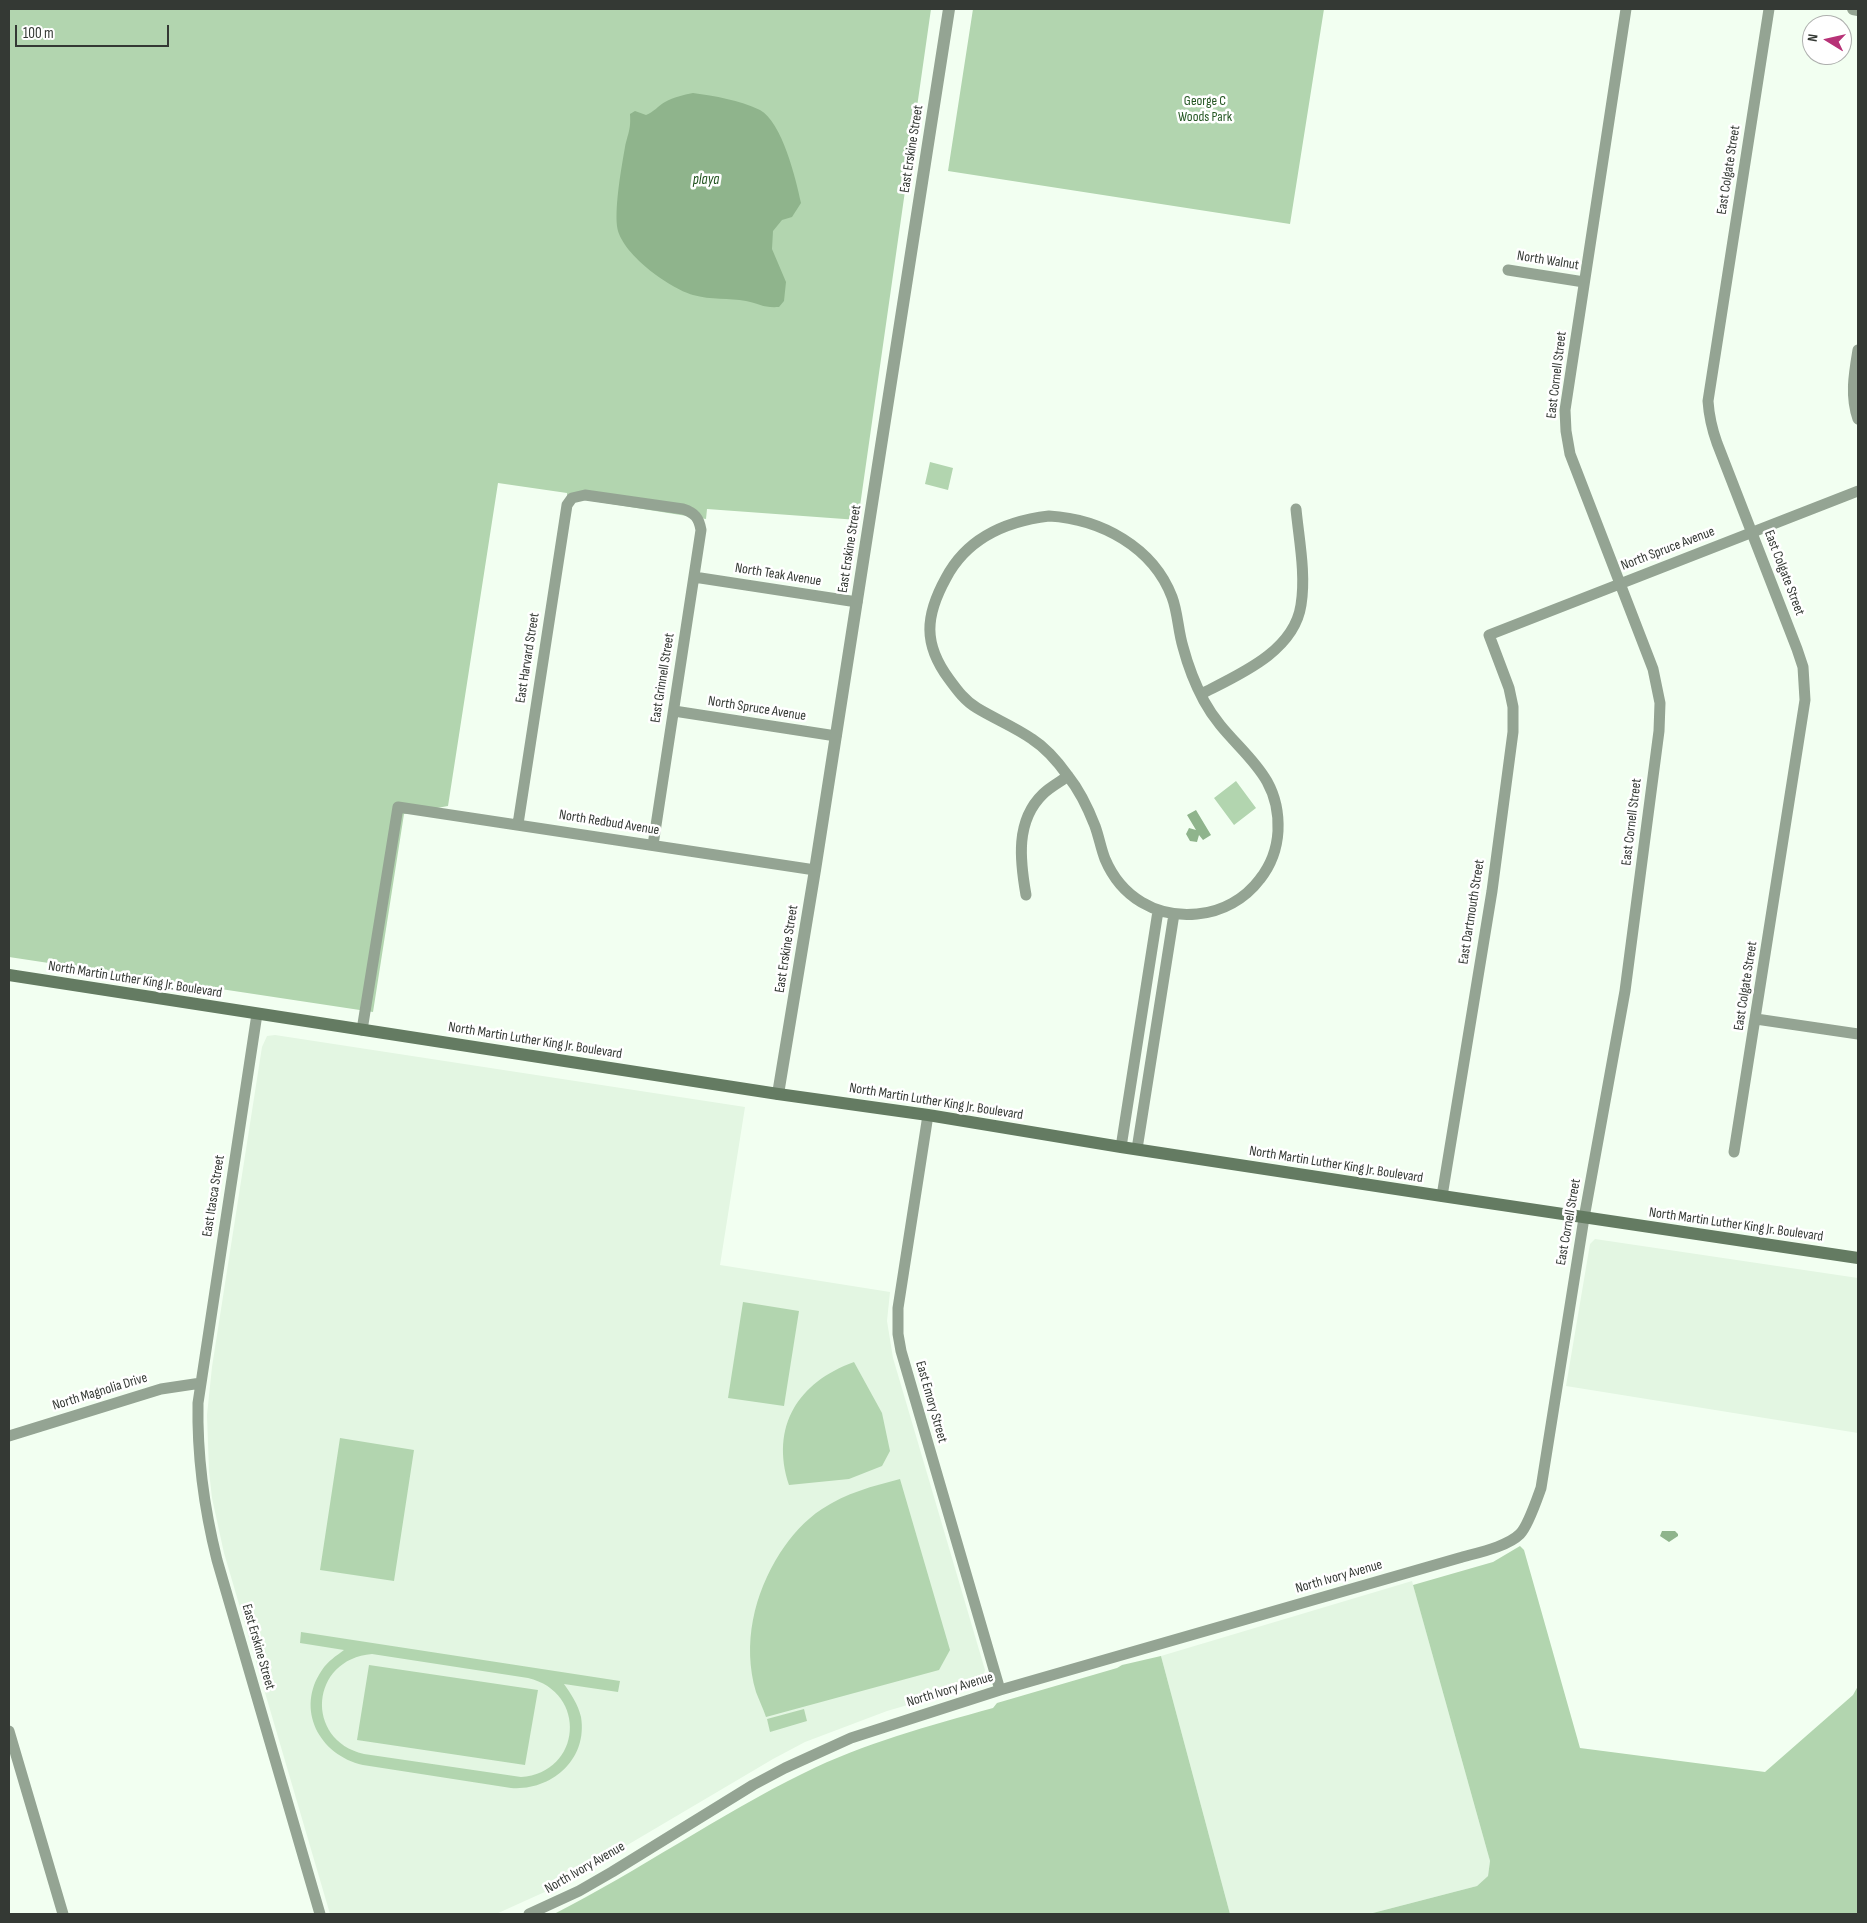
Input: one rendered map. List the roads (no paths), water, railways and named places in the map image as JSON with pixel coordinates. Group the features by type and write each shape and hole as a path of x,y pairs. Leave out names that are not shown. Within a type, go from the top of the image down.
{"main road":[{"name":"North Martin Luther King Jr. Boulevard","path":"9,976 778,1094 928,1115 1121,1147 1584,1218 1858,1258"}],"street":[{"name":"East Erskine Street","path":"778,1094 815,870 949,9"},
{"name":"East Cornell Street","path":"1412,1572 1508,1542 1520,1533 1536,1503 1541,1488 1584,1218 1625,991 1660,717 1658,688 1653,669 1570,454 1565,410 1626,9"},
{"name":"East Colgate Street","path":"1734,1152 1802,721 1805,684 1798,649 1710,423 1708,401 1769,9"},
{"path":"1852,9 1858,10"},
{"name":"North Walnut","path":"1508,270 1584,282"},
{"path":"1858,350 1852,391 1858,420"},
{"name":"North Spruce Avenue","path":"1489,635 1858,491"},
{"name":"East Harvard Street","path":"518,824 567,505 572,498 585,495 684,509 691,511 697,516"},
{"path":"1201,694 1262,660 1287,636 1298,619 1303,588 1296,508"},
{"name":"East Grinnell Street","path":"653,845 701,530 700,521 697,516"},
{"path":"1050,516 1086,521 1106,529 1138,550 1163,579 1171,595 1183,647 1201,694 1212,715 1222,728 1254,762 1269,782 1277,809 1278,836 1268,868 1255,886 1244,895 1234,902 1211,912 1174,914 1158,911 1144,904 1120,884 1104,858 1090,813 1079,791 1044,748 1032,738 975,707 952,684 936,661 930,630 930,618 933,608 948,573 979,539 1006,525 1035,518 1050,516"},
{"name":"North Teak Avenue","path":"694,577 857,602"},
{"name":"East Dartmouth Street","path":"1442,1196 1492,891 1513,732 1513,708 1509,688 1489,635"},
{"name":"North Spruce Avenue","path":"674,711 836,736"},
{"path":"1026,894 1021,853 1022,838 1027,819 1034,804 1043,794 1068,776"},
{"name":"North Redbud Avenue","path":"362,1030 398,807 815,870"},
{"path":"1121,1147 1158,911"},
{"path":"1137,1149 1174,914"},
{"name":"East Itasca Street","path":"201,1382 257,1014"},
{"path":"1756,1018 1858,1034"},
{"name":"East Emory Street","path":"928,1115 898,1308 898,1334 901,1351 1000,1690"},
{"name":"East Erskine Street","path":"201,1382 198,1403 198,1450 208,1525 320,1914"},
{"name":"North Magnolia Drive","path":"9,1436 161,1389 201,1382"},
{"name":"North Ivory Avenue","path":"529,1914 579,1891 753,1785 814,1753 884,1726 1000,1690 1412,1572"},
{"path":"9,1731 62,1914"}],"water":[{"name":"playa","path":"693,93 735,101 760,110 768,116 775,126 787,152 801,203 792,217 782,220 773,231 772,249 786,282 784,301 779,307 740,300 700,297 683,291 647,268 636,258 620,236 617,226 618,197 625,147 630,128 630,114 635,111 646,115 668,100"},
{"path":"1196,810 1211,835 1203,840 1199,835 1197,842 1190,841 1186,834 1189,828 1196,830 1187,815"},
{"path":"1662,1531 1675,1531 1678,1536 1669,1542 1660,1536"}],"park label":[{"name":"George C Woods Park","path":"1205,109"}]}
